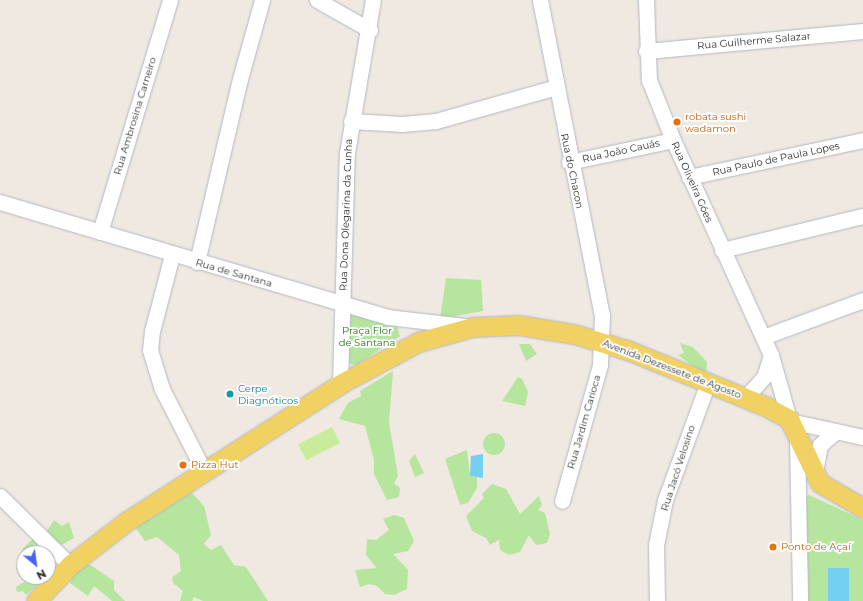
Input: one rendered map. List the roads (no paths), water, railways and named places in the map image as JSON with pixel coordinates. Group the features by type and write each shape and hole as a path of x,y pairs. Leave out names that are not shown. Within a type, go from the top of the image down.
{"main road":[{"name":"Avenida Dezessete de Agosto","path":"36,601 70,565 127,521 340,384 418,342 472,326 534,326 603,342 707,385 745,398 792,425"},
{"path":"792,425 815,473 824,486 863,508"}],"street":[{"name":"Rua Ambrosina Carneiro","path":"100,232 170,0"},
{"path":"197,262 235,101 262,0"},
{"path":"317,0 370,30"},
{"name":"Rua Dona Olegarina da Cunha","path":"340,384 342,304 351,121 370,30 373,0"},
{"name":"Rua do Chacon","path":"540,0 570,162 602,315 603,342"},
{"name":"Rua Oliveira Góes","path":"646,0 646,51 649,80 689,177 771,355 792,425 800,601"},
{"name":"Rua Guilherme Salazar","path":"646,51 863,31"},
{"path":"351,121 402,124 436,121 556,87"},
{"name":"Rua João Cauás","path":"570,162 673,140"},
{"name":"Rua Paulo de Paula Lopes","path":"689,177 863,140"},
{"name":"Rua de Santana","path":"0,202 172,255 342,304 425,324 472,326"},
{"path":"722,250 863,216"},
{"path":"172,255 152,331 150,350 162,389 204,471"},
{"path":"763,337 863,300"},
{"name":"Rua Jardim Carioca","path":"562,502 603,342"},
{"path":"745,398 764,377 771,355"},
{"name":"Rua Jacó Velosino","path":"657,601 656,545 665,500 707,385"},
{"path":"792,425 836,431 863,437"},
{"path":"815,473 820,445 836,431"},
{"path":"0,496 70,565"}],"water":[{"path":"483,454 483,478 470,476 471,456"},
{"path":"828,568 849,568 849,601 828,601"}],"place":[{"name":"robata sushi wadamon","path":"677,122"},
{"name":"Cerpe Diagnóticos","path":"230,394"},
{"name":"Pizza Hut","path":"183,465"},
{"name":"Ponto de Açaí","path":"773,547"}],"park label":[{"name":"Praça Flor de Santana","path":"367,336"}]}
